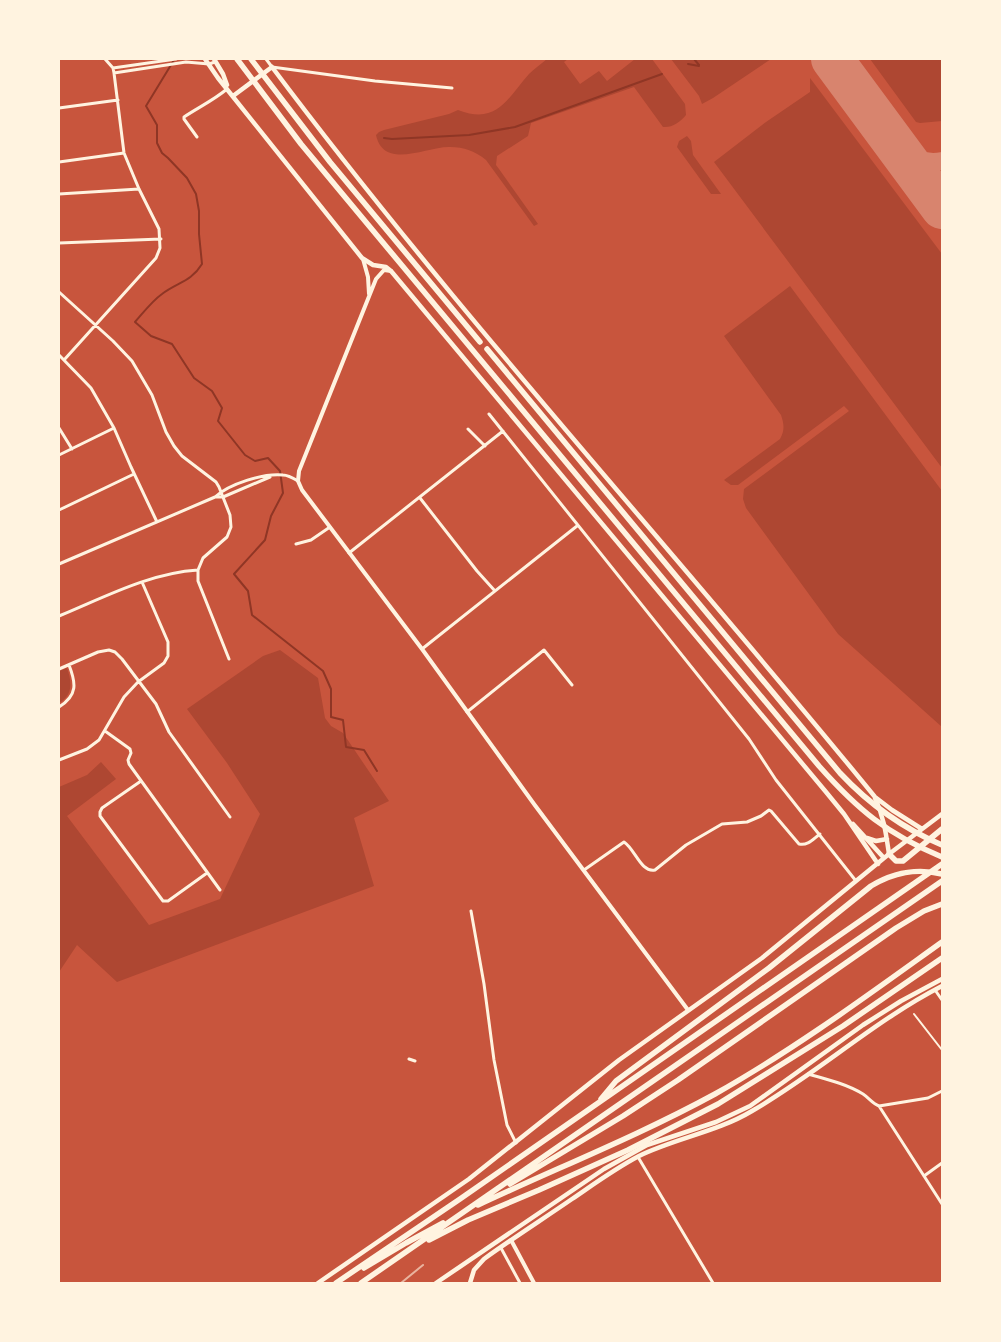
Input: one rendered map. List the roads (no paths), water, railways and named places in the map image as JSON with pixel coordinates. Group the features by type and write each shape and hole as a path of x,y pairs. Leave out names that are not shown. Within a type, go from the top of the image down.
{"highway":[{"path":"236,59 320,166 818,766 862,812 893,833 942,857"},
{"path":"251,59 330,162 480,342"},
{"path":"486,349 829,761 868,801 903,826 942,845"},
{"path":"887,856 896,861 904,861 942,829"},
{"path":"336,1283 942,864"},
{"path":"598,1103 616,1080 769,968 860,894 884,879 898,873 927,871 942,874"},
{"path":"360,1283 942,881"},
{"path":"456,1217 623,1116 911,918 942,904"},
{"path":"341,1283 406,1243 464,1212 670,1118 772,1060 837,1017 942,942"},
{"path":"360,1283 410,1250 468,1220 628,1150 718,1104 843,1026 942,958"}],"main road":[{"path":"206,59 218,78 228,88"},
{"path":"214,60 233,96 363,259 373,266 386,267 391,271 844,814 865,837 887,856"},
{"path":"233,96 272,67 339,157 436,276 682,565 875,797 922,829"},
{"path":"875,797 882,812 887,839 887,856"},
{"path":"844,814 878,864"},
{"path":"318,1283 469,1179 618,1060 762,958 887,856 942,814"},
{"path":"865,837 876,841 887,839"},
{"path":"437,1283 604,1169 635,1150 716,1122 750,1106 863,1025 901,1001 942,979"},
{"path":"470,1283 472,1274 477,1266 511,1240 608,1175 638,1157 737,1120 767,1102 905,1006 942,986"},
{"path":"901,1001 905,1006"}],"street":[{"path":"64,360 156,258 160,248 159,230 124,152 114,73 105,59"},
{"path":"114,73 176,59"},
{"path":"266,59 272,67 375,81 452,88"},
{"path":"112,68 166,62 210,64 214,60"},
{"path":"197,137 184,117 201,105 210,102 228,88"},
{"path":"59,108 118,100"},
{"path":"59,162 124,152"},
{"path":"59,194 139,189"},
{"path":"59,243 161,239"},
{"path":"363,259 368,277 370,296"},
{"path":"391,271 384,270 379,274 299,471 298,481 302,490 422,649 688,1010"},
{"path":"59,292 113,340 132,361 156,402 166,432 174,446 182,456 216,482 221,492 230,515 231,526 227,537 202,558 198,570 200,588 229,659"},
{"path":"59,355 91,388 114,428 157,522"},
{"path":"489,414 749,739 776,780 856,882"},
{"path":"59,428 72,450"},
{"path":"59,455 114,428"},
{"path":"468,429 485,446"},
{"path":"349,553 503,431"},
{"path":"59,510 134,474"},
{"path":"215,497 223,497 274,475"},
{"path":"59,564 256,478 285,475 298,481"},
{"path":"420,498 495,591"},
{"path":"422,649 577,526"},
{"path":"296,544 311,540 330,527"},
{"path":"59,616 158,576 177,571 198,570"},
{"path":"59,760 87,749 99,740 114,711 124,697 138,682 164,663 169,650 168,642 142,582"},
{"path":"59,669 98,652 110,650 122,659 156,704 177,743 230,817"},
{"path":"467,712 545,650 572,685"},
{"path":"59,706 65,703 75,688 75,680 69,665"},
{"path":"105,731 130,749 131,753 128,762 220,890"},
{"path":"141,781 102,808 100,816 162,901 168,901 207,873"},
{"path":"584,870 624,842 646,869 655,870 686,845 722,824 747,822 769,810 799,844 809,843 820,834"},
{"path":"471,911 484,984 494,1060 507,1125 516,1143"},
{"path":"935,990 942,1000"},
{"path":"409,1059 415,1061"},
{"path":"808,1074 856,1090 879,1106 942,1204"},
{"path":"879,1106 928,1098 942,1091"},
{"path":"638,1157 713,1283"},
{"path":"924,1176 942,1163"},
{"path":"511,1240 534,1283"},
{"path":"501,1248 520,1283"}],"lane":[{"path":"914,1014 942,1050"}],"waterway":[{"path":"694,59 699,65"},
{"path":"174,60 146,106 157,125 157,143 162,153 187,178 196,194 199,211 202,264 193,275 158,297 135,322 151,336 172,344 194,378 212,391 222,408 218,421 245,455 255,461 268,458 280,471 283,493 271,516 265,540 234,574 248,591 252,615 323,671 331,689 331,717 343,720 346,747 364,750 377,771"},
{"path":"688,64 699,66"},
{"path":"384,138 469,135 515,127 662,74"}],"railway":[{"path":"401,1283 423,1265"}]}
